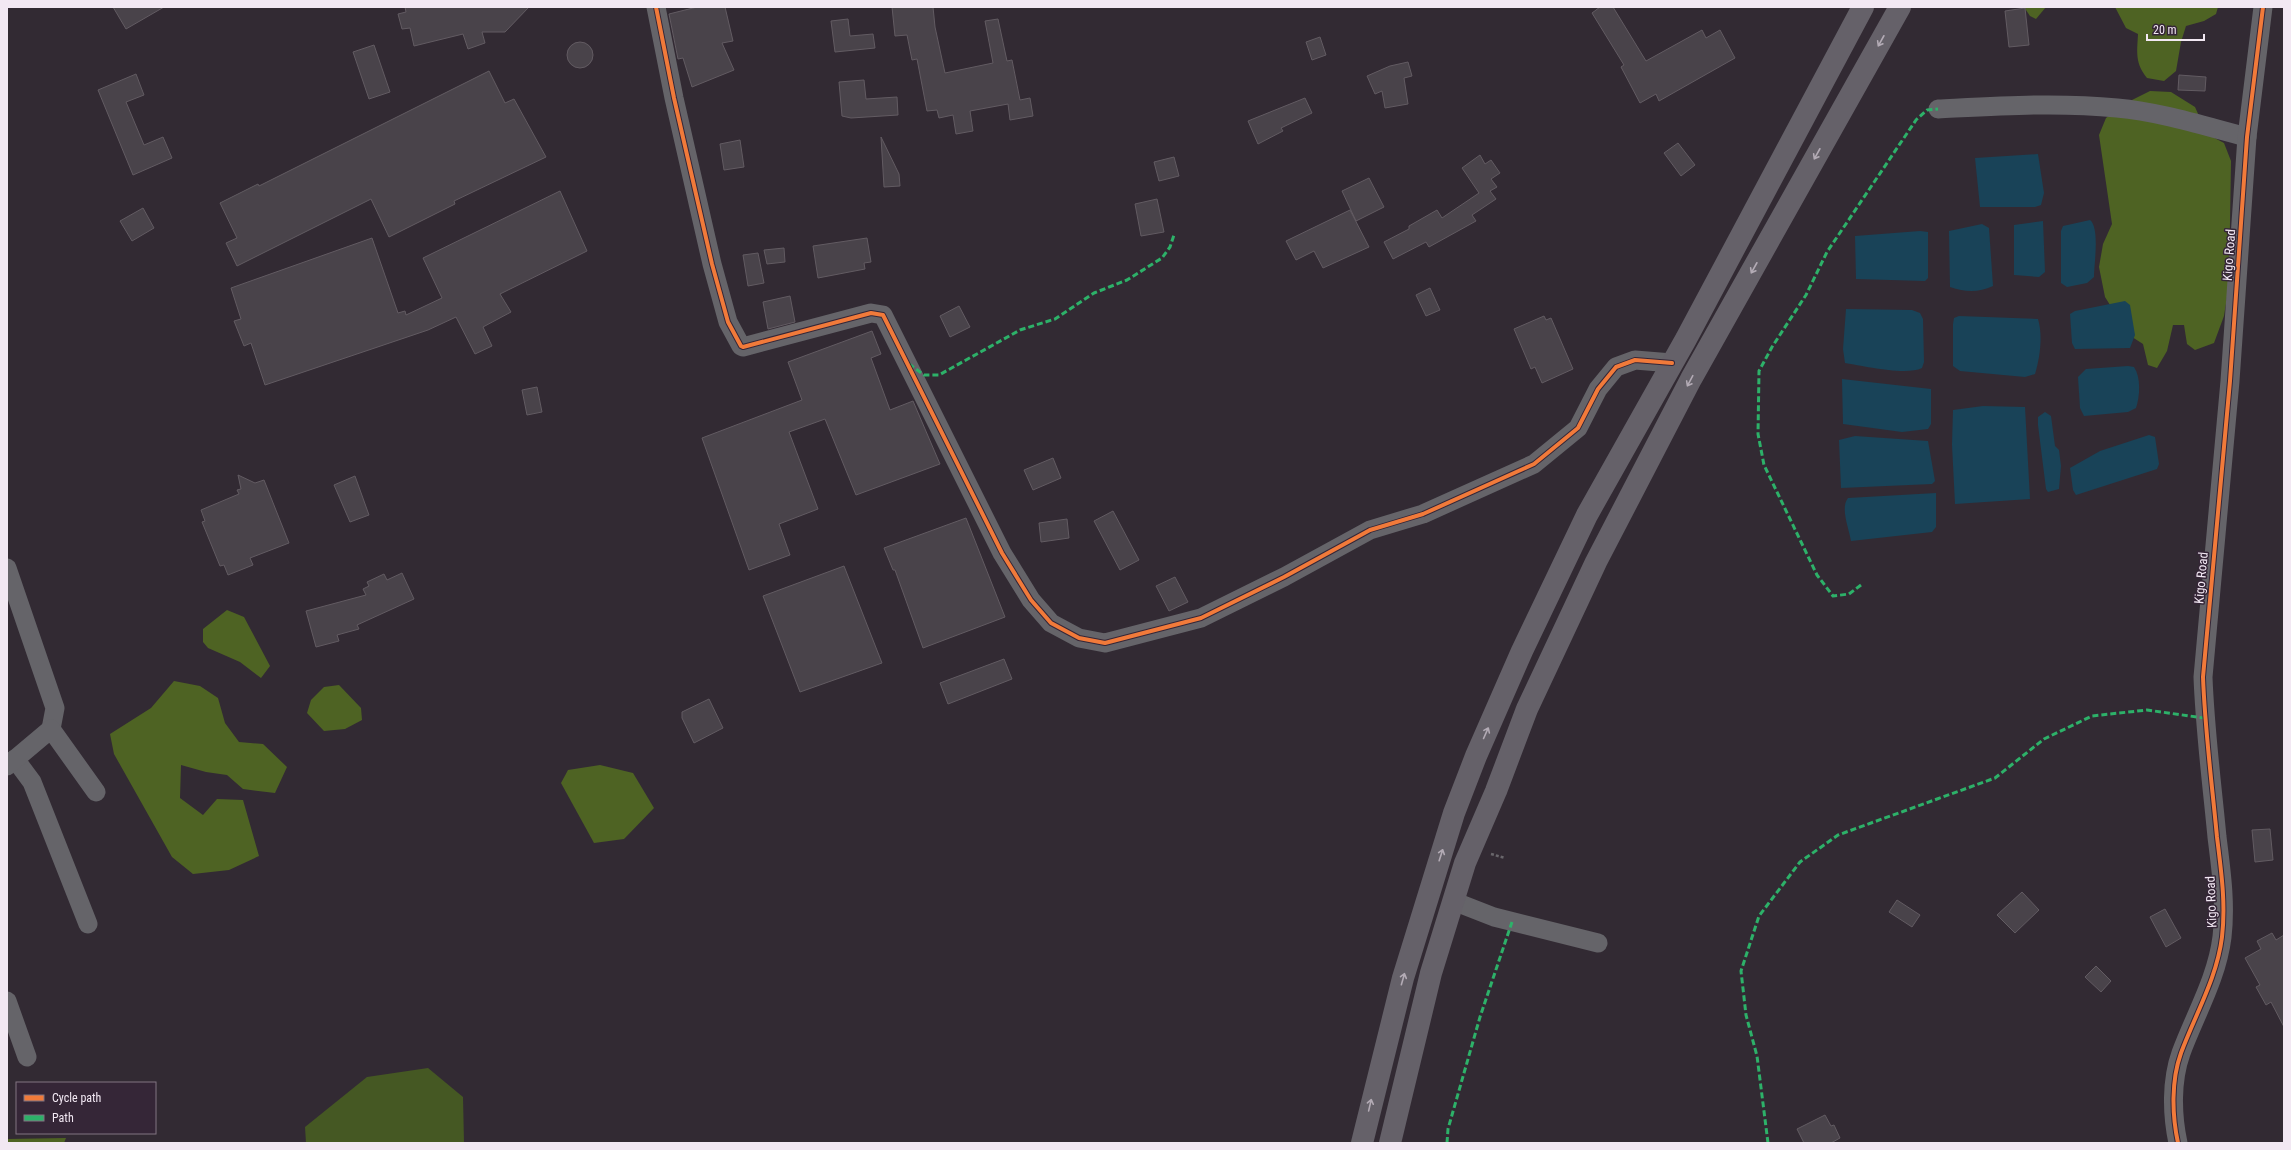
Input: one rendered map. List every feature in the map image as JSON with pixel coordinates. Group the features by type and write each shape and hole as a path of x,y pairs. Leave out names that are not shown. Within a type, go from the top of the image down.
{"highway":[{"path":"1362,1143 1403,978 1452,819 1476,756 1522,651 1587,515 1672,363 1863,7"},
{"path":"1390,1143 1431,973 1453,901 1465,863 1496,791 1527,709 1596,562 1691,379 1900,7"}],"street":[{"path":"656,7 674,98 712,264 728,322 741,346 743,347 871,312 883,315 1002,553 1031,600 1051,623 1079,638 1105,643 1201,618 1284,578 1370,530 1422,514 1475,492 1534,464 1578,428 1598,388 1616,367 1635,360 1672,363"},
{"name":"Kigo Road","path":"2178,1143 2174,1104 2176,1073 2181,1054 2213,975 2222,938 2224,912 2204,718 2203,677 2230,381 2247,137 2263,7"},
{"path":"1938,108 2063,104 2118,108 2180,120 2247,137"},
{"path":"7,568 55,708 51,729 11,763 32,782 88,924"},
{"path":"51,729 96,792"},
{"path":"1453,901 1494,917 1598,943"},
{"path":"7,1001 28,1057"}],"green space":[{"path":"2024,7 2046,7 2036,19 2030,16"},
{"path":"2115,7 2218,7 2216,14 2204,21 2186,26 2181,42 2176,71 2164,81 2147,78 2143,73 2138,58 2138,34 2126,28"},
{"path":"2150,91 2171,92 2195,107 2207,134 2224,143 2231,161 2229,284 2224,316 2214,343 2195,350 2187,344 2184,325 2173,325 2167,351 2157,368 2148,365 2143,344 2129,335 2105,297 2099,267 2103,244 2112,224 2099,135 2106,118 2126,103"},
{"path":"227,610 244,617 270,666 261,678 240,662 208,648 203,642 203,629"},
{"path":"174,681 200,686 218,698 225,723 239,742 263,744 287,767 275,793 243,789 227,775 206,772 181,765 180,798 203,815 217,799 243,800 259,856 229,870 193,874 172,857 114,754 110,734 151,708"},
{"path":"339,685 361,708 362,720 345,729 324,731 307,713 311,700 324,687"},
{"path":"600,765 633,773 654,808 624,839 594,843 561,783 568,770"},
{"path":"428,1068 463,1097 464,1143 306,1143 305,1127 367,1077"},
{"path":"66,1138 64,1143 7,1143 7,1139"}],"water":[{"path":"2038,154 2044,193 2041,205 2035,207 1980,207 1975,158"},
{"path":"2090,220 2095,230 2096,238 2094,277 2087,283 2067,287 2061,283 2061,231 2063,226"},
{"path":"2043,221 2045,272 2039,277 2014,275 2014,225"},
{"path":"1982,224 1989,228 1993,286 1977,291 1961,290 1950,287 1949,231"},
{"path":"1920,231 1928,232 1928,278 1925,281 1856,279 1855,236"},
{"path":"2125,301 2130,305 2135,335 2130,348 2075,349 2072,343 2070,314 2075,311"},
{"path":"1846,309 1912,310 1920,313 1923,319 1924,362 1922,368 1896,371 1845,363 1843,349"},
{"path":"1959,316 2038,319 2040,326 2040,346 2035,374 2025,377 1960,371 1953,366 1953,324 1954,318"},
{"path":"2128,366 2134,367 2139,381 2139,392 2136,408 2128,412 2084,416 2080,408 2078,377 2086,369"},
{"path":"1842,379 1931,389 1931,424 1928,429 1902,432 1843,424"},
{"path":"1983,406 2025,407 2030,499 1955,504 1952,445 1953,410"},
{"path":"2045,412 2051,416 2055,446 2059,450 2061,466 2059,489 2048,492 2046,489 2038,425 2038,417"},
{"path":"2149,435 2155,437 2159,464 2157,469 2076,495 2073,490 2070,468 2100,451"},
{"path":"1855,436 1928,441 1935,481 1932,484 1841,488 1839,440"},
{"path":"1936,493 1936,527 1932,532 1851,541 1845,513 1848,498"}],"building":[{"path":"113,7 164,7 126,29"},
{"path":"405,7 529,7 505,32 482,32 485,43 468,49 463,34 414,46 410,28 402,29 398,14 406,12"},
{"path":"697,7 725,7 733,41 722,43 734,70 692,87 683,58 678,59 669,14"},
{"path":"892,7 933,7 935,27 945,73 993,63 985,21 998,19 1007,61 1012,60 1020,100 1030,98 1033,116 1010,120 1008,104 970,111 973,131 956,134 953,115 939,118 937,110 927,111 917,59 912,60 907,35 895,36"},
{"path":"1600,7 1613,7 1646,61 1702,30 1706,38 1720,30 1735,58 1659,101 1656,94 1640,103 1621,67 1624,65 1592,13"},
{"path":"2025,8 2029,45 2009,47 2005,11"},
{"path":"848,19 850,36 873,34 875,48 835,52 831,21"},
{"path":"1320,37 1326,55 1312,60 1306,42"},
{"path":"580,42 589,46 593,55 589,64 580,68 571,64 567,55 571,46"},
{"path":"374,45 390,92 369,99 353,52"},
{"path":"1408,62 1412,76 1404,78 1408,104 1385,108 1382,91 1375,94 1367,76 1390,66"},
{"path":"489,71 505,103 514,99 546,157 454,201 455,204 389,237 371,199 237,266 226,243 237,238 220,203 258,184 259,186"},
{"path":"136,74 144,95 126,102 144,145 163,137 172,158 133,175 98,90"},
{"path":"2179,75 2206,77 2205,91 2178,90"},
{"path":"864,80 866,99 897,97 898,115 851,118 842,116 839,82"},
{"path":"1305,98 1312,113 1281,128 1283,131 1258,144 1248,121"},
{"path":"881,137 899,174 900,186 884,187"},
{"path":"740,140 744,167 724,170 720,144"},
{"path":"1678,143 1695,165 1681,176 1664,153"},
{"path":"1480,155 1485,164 1491,160 1500,173 1491,179 1497,187 1490,191 1496,199 1472,215 1476,221 1429,247 1426,242 1393,259 1384,242 1409,229 1409,226 1437,210 1442,218 1479,193 1462,168"},
{"path":"1174,157 1179,176 1159,181 1154,162"},
{"path":"1369,178 1384,207 1356,221 1342,191"},
{"path":"560,191 587,251 500,294 511,312 483,327 492,346 475,354 456,317 428,330 265,385 251,343 244,346 234,321 241,319 231,288 372,238 398,313 405,311 406,315 442,298 423,258"},
{"path":"1157,199 1164,232 1141,236 1135,204"},
{"path":"143,208 154,228 132,241 120,221"},
{"path":"1350,210 1369,247 1323,268 1314,251 1296,260 1286,241"},
{"path":"867,238 871,262 864,263 865,269 818,278 813,246"},
{"path":"784,248 785,262 767,264 764,250"},
{"path":"758,253 764,283 748,286 743,255"},
{"path":"1430,288 1440,310 1426,316 1416,295"},
{"path":"790,296 795,322 768,329 763,302"},
{"path":"959,306 970,327 950,337 940,316"},
{"path":"1544,316 1546,320 1551,318 1573,369 1542,383 1535,367 1531,369 1514,329"},
{"path":"872,331 881,354 871,358 890,410 913,401 940,464 856,495 825,419 789,432 818,509 779,524 790,555 749,570 702,438 802,400 788,362"},
{"path":"537,387 542,412 527,415 522,390"},
{"path":"1053,458 1061,478 1033,490 1024,470"},
{"path":"238,475 255,483 264,480 289,543 250,558 253,565 228,575 224,565 220,566 202,522 205,521 201,510 239,494 237,490 241,489"},
{"path":"355,476 369,515 350,522 334,485"},
{"path":"1113,511 1139,560 1120,570 1094,521"},
{"path":"966,518 1005,617 923,648 895,570 893,570 884,548"},
{"path":"1067,519 1069,538 1041,542 1039,523"},
{"path":"844,566 882,663 800,692 763,596"},
{"path":"402,573 414,599 357,625 359,629 337,635 339,641 316,647 306,611 366,595 363,589 369,586 367,582 384,574 387,580"},
{"path":"1175,577 1188,602 1169,611 1156,586"},
{"path":"1004,659 1012,679 948,704 940,683"},
{"path":"709,699 723,728 694,743 682,718 682,712"},
{"path":"2270,829 2273,860 2255,862 2252,830"},
{"path":"2022,892 2039,910 2015,933 1997,915"},
{"path":"1897,900 1920,915 1912,927 1889,912"},
{"path":"2165,909 2181,938 2166,947 2150,917"},
{"path":"2272,933 2276,940 2284,935 2284,1027 2271,1002 2266,1005 2256,987 2260,985 2245,958 2261,949 2257,941"},
{"path":"2096,966 2111,981 2101,992 2085,977"},
{"path":"1825,1115 1831,1126 1834,1125 1840,1138 1831,1143 1804,1143 1797,1129"}],"marked path":[{"path":"1861,585 1849,594 1833,596 1817,575 1764,465 1758,434 1759,371 1772,347 1806,295 1827,252 1916,120 1927,110 1938,109"},
{"path":"909,364 924,375 939,375 1020,330 1055,319 1094,293 1127,280 1162,258 1170,247 1174,235"},
{"path":"1768,1143 1757,1056 1746,1015 1741,971 1759,916 1800,862 1838,835 1995,778 2044,739 2092,716 2147,710 2204,718"},
{"path":"1447,1143 1448,1129 1480,1017 1512,922"}],"cycle path":[{"path":"656,7 674,98 712,264 728,322 741,346 743,347 871,313 883,315 1002,553 1031,600 1051,623 1079,638 1105,643 1201,618 1284,577 1370,530 1423,514 1534,464 1578,428 1598,389 1616,367 1635,360 1672,363"},
{"path":"2178,1143 2174,1110 2175,1075 2181,1053 2211,982 2219,952 2223,924 2222,887 2207,737 2203,677 2230,381 2247,137 2263,7"}]}
